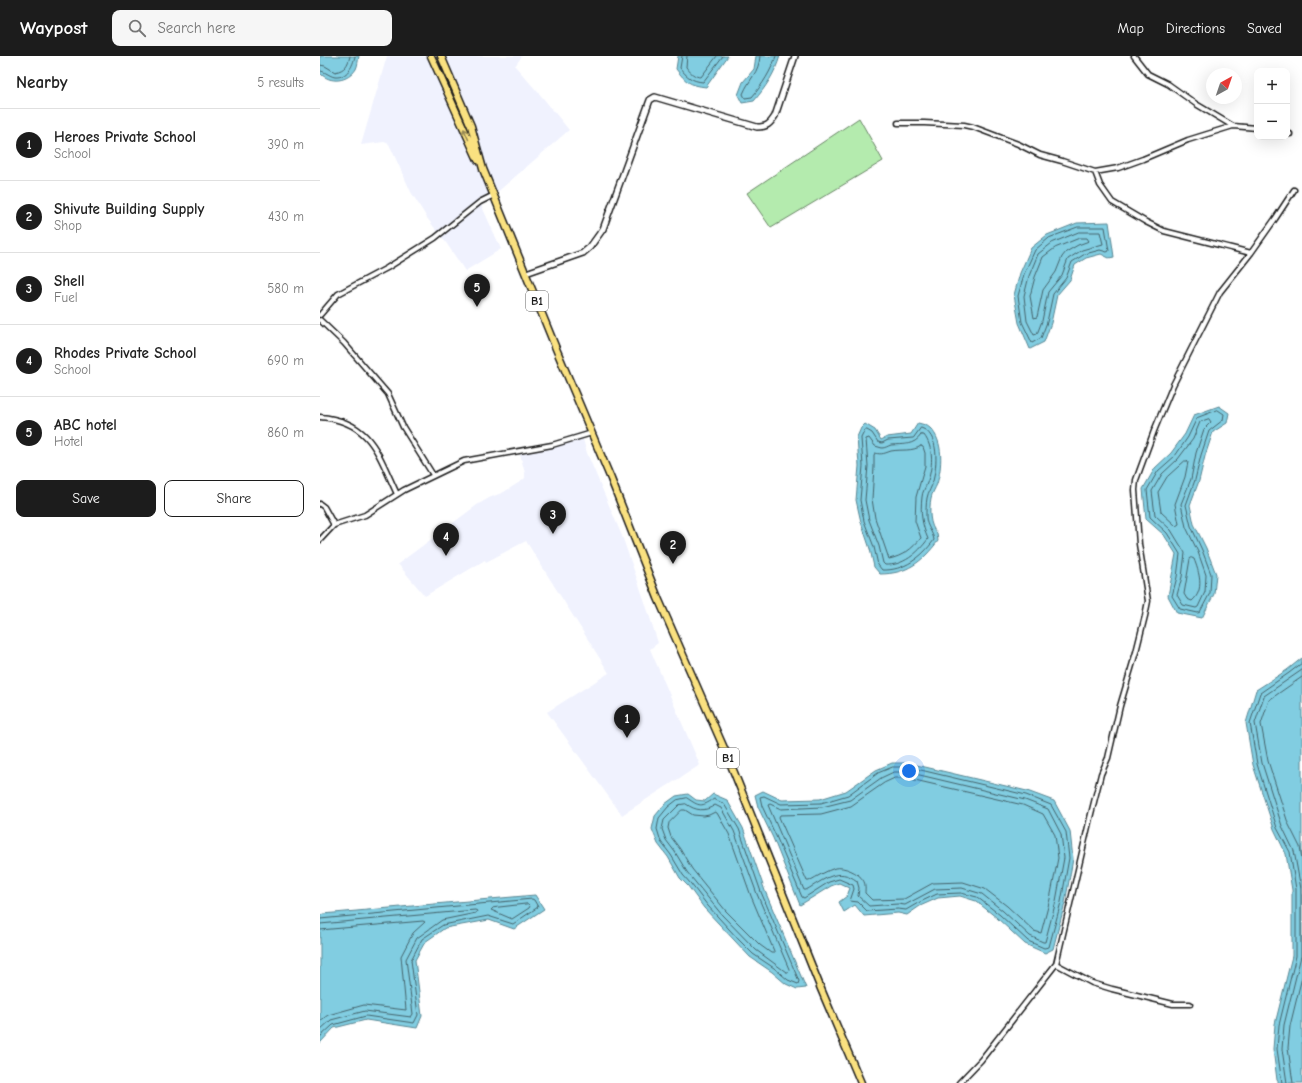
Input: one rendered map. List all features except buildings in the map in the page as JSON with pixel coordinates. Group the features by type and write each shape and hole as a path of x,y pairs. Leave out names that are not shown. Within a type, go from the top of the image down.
{"main road":[{"name":"B1","path":"431,56 494,195 658,598 727,755 815,974 861,1083"},
{"name":"B1","path":"442,56 471,126 483,169"}],"street":[{"path":"526,273 583,252 597,239 607,218 650,100 655,97 757,128 765,127 771,123 775,116 795,56"},
{"path":"1134,56 1148,74 1168,84 1196,104 1233,126"},
{"path":"898,123 964,125 973,127 1018,144 1040,155 1095,172 1118,168 1188,140 1233,126 1254,128"},
{"path":"1095,172 1100,185 1112,202 1146,222 1164,231 1251,253"},
{"path":"959,1083 981,1060 1056,964 1101,774 1108,758 1120,706 1136,652 1148,601 1139,544 1135,490 1136,480 1173,385 1220,292 1251,253 1294,190"},
{"path":"320,315 338,294 387,268 435,238 480,202 494,195"},
{"path":"320,320 344,343 388,394 403,427 433,475"},
{"path":"320,417 346,421 362,432 373,444 398,494"},
{"path":"320,540 334,525 366,515 398,494 433,475 464,461 552,445 592,434"},
{"path":"320,504 329,515 334,525"},
{"path":"1056,964 1092,983 1112,989 1173,1004 1190,1004"}],"shaded area":[{"path":"387,56 522,56 515,66 569,130 494,195 480,202 501,249 465,271 427,218 411,192 389,144 384,142 361,145"},
{"path":"582,436 587,453 622,536 644,599 658,643 650,649 700,765 622,815 547,712 609,673 526,541 486,562 485,560 425,596 398,564 477,505 504,492 523,480 525,478 525,473 519,451"}],"green space":[{"path":"859,118 883,161 771,228 747,193"}],"water":[{"path":"320,56 359,56 357,67 353,73 344,79 334,80 324,77 320,73"},
{"path":"678,56 728,56 706,87 692,84 683,77 676,69"},
{"path":"756,56 780,56 773,74 754,101 742,103 738,95 743,82 754,69"},
{"path":"1109,222 1114,257 1109,258 1101,254 1086,258 1075,265 1070,280 1057,295 1051,323 1044,342 1030,349 1019,323 1014,295 1020,273 1031,248 1047,235 1077,223"},
{"path":"1219,406 1229,413 1227,423 1213,432 1199,481 1190,505 1194,524 1206,548 1216,574 1214,594 1202,618 1177,613 1168,596 1176,554 1164,535 1146,519 1143,489 1155,468 1171,453 1185,434 1194,415"},
{"path":"918,423 926,425 935,433 940,447 940,470 937,484 931,496 930,507 931,522 937,533 938,541 920,561 906,569 898,572 880,574 874,567 856,500 859,466 857,437 861,428 865,424 875,430 881,440 887,437 911,434"},
{"path":"1302,658 1302,1083 1279,1083 1277,1080 1273,1049 1275,1024 1292,956 1292,890 1286,854 1274,829 1253,765 1246,723 1256,690 1287,670"},
{"path":"892,763 908,763 1027,791 1054,801 1070,831 1073,859 1065,903 1053,949 1045,953 1025,944 976,901 960,896 938,898 920,906 907,915 898,913 864,916 855,905 844,912 839,902 847,896 850,888 839,883 831,886 800,905 773,838 758,807 755,795 763,791 782,800 820,799 846,791 876,770"},
{"path":"688,794 696,800 705,801 713,794 727,800 743,828 765,891 806,988 797,989 786,984 772,972 750,957 704,908 688,886 680,878 668,857 658,844 652,829 655,816 665,804 676,796"},
{"path":"535,895 544,909 514,929 489,920 445,928 425,942 415,960 422,1016 417,1028 366,1020 334,1028 320,1043 320,916 323,914"}],"place":[{"name":"ABC hotel","path":"477,307"},
{"name":"Shell","path":"553,534"},
{"name":"Rhodes Private School","path":"446,556"},
{"name":"Shivute Building Supply","path":"673,564"},
{"name":"Heroes Private School","path":"627,738"}]}
